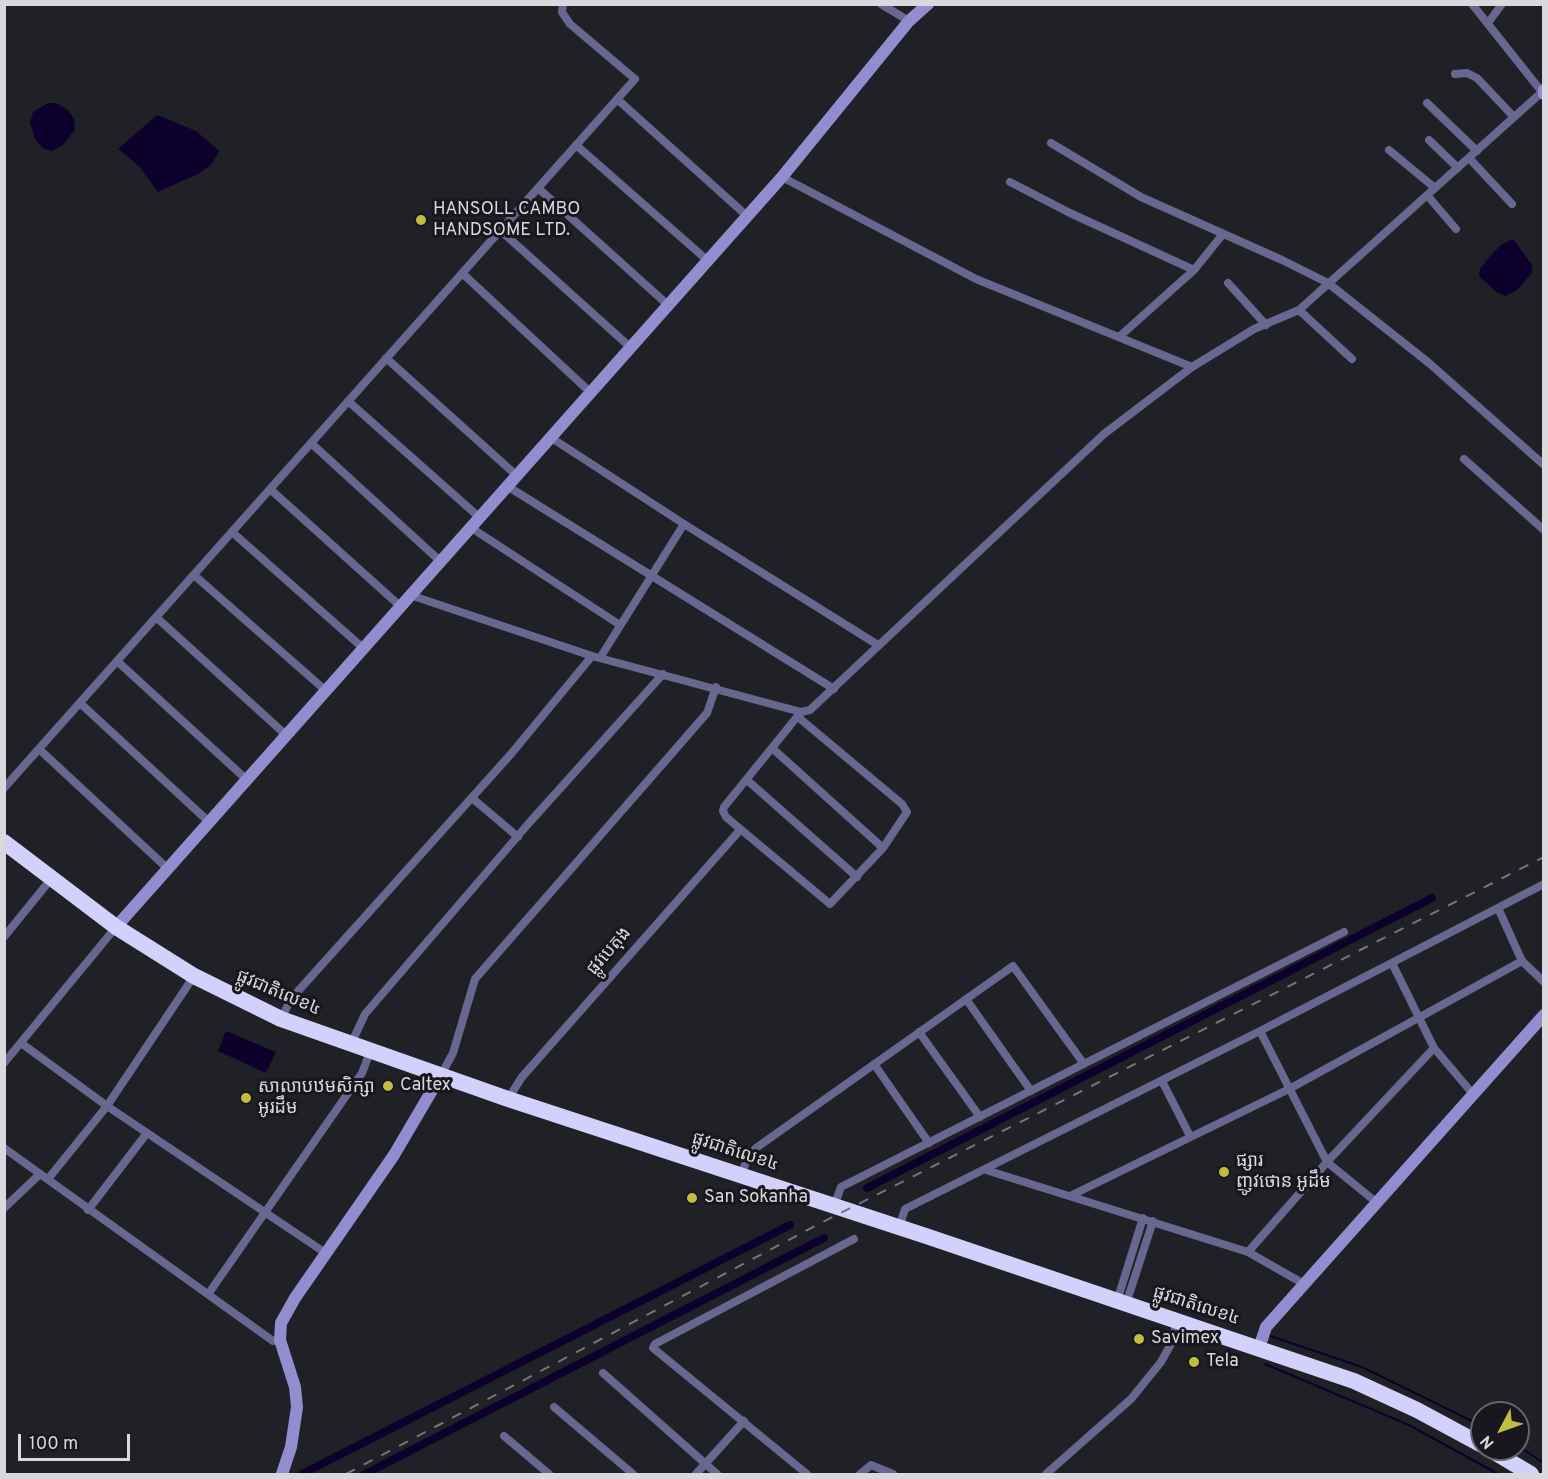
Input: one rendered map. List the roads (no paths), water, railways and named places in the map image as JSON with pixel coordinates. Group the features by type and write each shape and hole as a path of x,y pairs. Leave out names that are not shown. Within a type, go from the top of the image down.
{"highway":[{"name":"ផ្លូវជាតិលេខ៤","path":"4,842 116,927 194,976 281,1019 508,1099 1259,1348 1370,1388 1470,1439"},
{"path":"1509,1461 1531,1474"}],"street":[{"path":"4,788 635,79 570,24 562,12 563,4"},
{"path":"881,4 909,21"},
{"path":"4,1063 116,927 208,821 782,177 909,21 928,4"},
{"path":"410,595 596,657 716,687 800,715 906,809 904,819 883,848 832,903 827,903 740,830 723,811 800,715 818,706 878,645 1104,434 1192,367 1254,329 1299,310 1543,92 1472,4"},
{"path":"1488,23 1502,4"},
{"path":"1455,74 1467,73 1477,78 1514,116"},
{"path":"617,99 747,216"},
{"path":"1426,103 1477,151"},
{"path":"1429,140 1458,168"},
{"path":"1052,143 1141,197 1328,283 1429,363 1544,465"},
{"path":"576,145 707,260"},
{"path":"1389,150 1435,188"},
{"path":"1469,158 1512,204"},
{"path":"782,177 976,279 1192,367"},
{"path":"1010,182 1070,213 1194,270"},
{"path":"538,188 668,304"},
{"path":"1427,195 1456,229"},
{"path":"500,230 630,347"},
{"path":"1119,337 1194,270 1223,234"},
{"path":"462,273 590,392"},
{"path":"1228,283 1266,325"},
{"path":"1299,310 1352,359"},
{"path":"386,358 516,475"},
{"path":"348,401 479,517"},
{"path":"550,437 878,645"},
{"path":"311,443 440,561"},
{"path":"1464,459 1544,530"},
{"path":"507,486 650,578 834,689"},
{"path":"270,489 400,606"},
{"path":"281,1019 291,999 596,657 620,625 684,524"},
{"path":"470,527 620,625"},
{"path":"232,532 363,648"},
{"path":"194,575 326,690"},
{"path":"156,618 286,735"},
{"path":"117,661 246,779"},
{"path":"350,1045 365,1014 663,674"},
{"path":"282,1474 291,1447 297,1407 294,1387 280,1340 279,1330 286,1315 394,1155 441,1075 453,1053 475,979 707,713 716,687"},
{"path":"80,703 208,821"},
{"path":"772,748 883,848"},
{"path":"39,749 167,868"},
{"path":"747,780 857,877"},
{"path":"472,798 518,837"},
{"name":"ផ្លូវបេតុង","path":"508,1099 522,1077 740,830"},
{"path":"4,937 51,879"},
{"path":"898,1228 905,1209 1260,1031 1544,884"},
{"path":"1498,908 1522,961 1544,982"},
{"path":"834,1207 841,1187 1344,932"},
{"path":"1070,1196 1289,1089 1419,1015 1522,961"},
{"path":"1392,963 1434,1048 1473,1094"},
{"path":"741,1176 748,1156 756,1148 1013,966 1084,1064"},
{"path":"48,1179 107,1106 194,976"},
{"path":"966,999 1031,1091"},
{"path":"1259,1348 1266,1327 1544,1015"},
{"path":"1260,1031 1327,1162 1376,1202"},
{"path":"919,1032 980,1117"},
{"path":"21,1042 107,1106 327,1254"},
{"path":"1248,1252 1327,1162 1434,1048"},
{"path":"209,1293 263,1212 362,1073 370,1052"},
{"path":"874,1064 929,1143"},
{"path":"1161,1080 1190,1136"},
{"path":"88,1210 147,1133"},
{"path":"4,1148 273,1341 280,1340"},
{"path":"986,1170 1248,1252 1304,1284"},
{"path":"4,1208 40,1174"},
{"path":"1121,1303 1143,1218"},
{"path":"1121,1303 1153,1221"},
{"path":"807,1474 656,1352 655,1344 854,1239"},
{"path":"1046,1474 1131,1399 1161,1362 1171,1344 1178,1321"},
{"path":"603,1373 717,1474"},
{"path":"554,1407 633,1474"},
{"path":"696,1474 744,1421"},
{"path":"504,1436 549,1474"},
{"path":"860,1474 871,1465 893,1474"}],"waterway":[{"path":"867,1188 1432,898"},
{"path":"302,1474 790,1225"},
{"path":"365,1474 824,1238"},
{"path":"1270,1336 1362,1367 1470,1420"},
{"path":"1265,1364 1409,1425 1498,1474"},
{"path":"1530,1454 1544,1463"}],"railway":[{"path":"346,1474 815,1226 1544,857"}],"place":[{"name":"HANSOLL CAMBO HANDSOME LTD.","path":"421,220"},
{"name":"Caltex","path":"388,1086"},
{"name":"សាលាបឋមសិក្សា អូរដឹម","path":"246,1098"},
{"name":"ផ្សារ ញូវថោន អូដឹម","path":"1224,1172"},
{"name":"San Sokanha","path":"692,1198"},
{"name":"Savimex","path":"1139,1339"},
{"name":"Tela","path":"1194,1362"}]}
